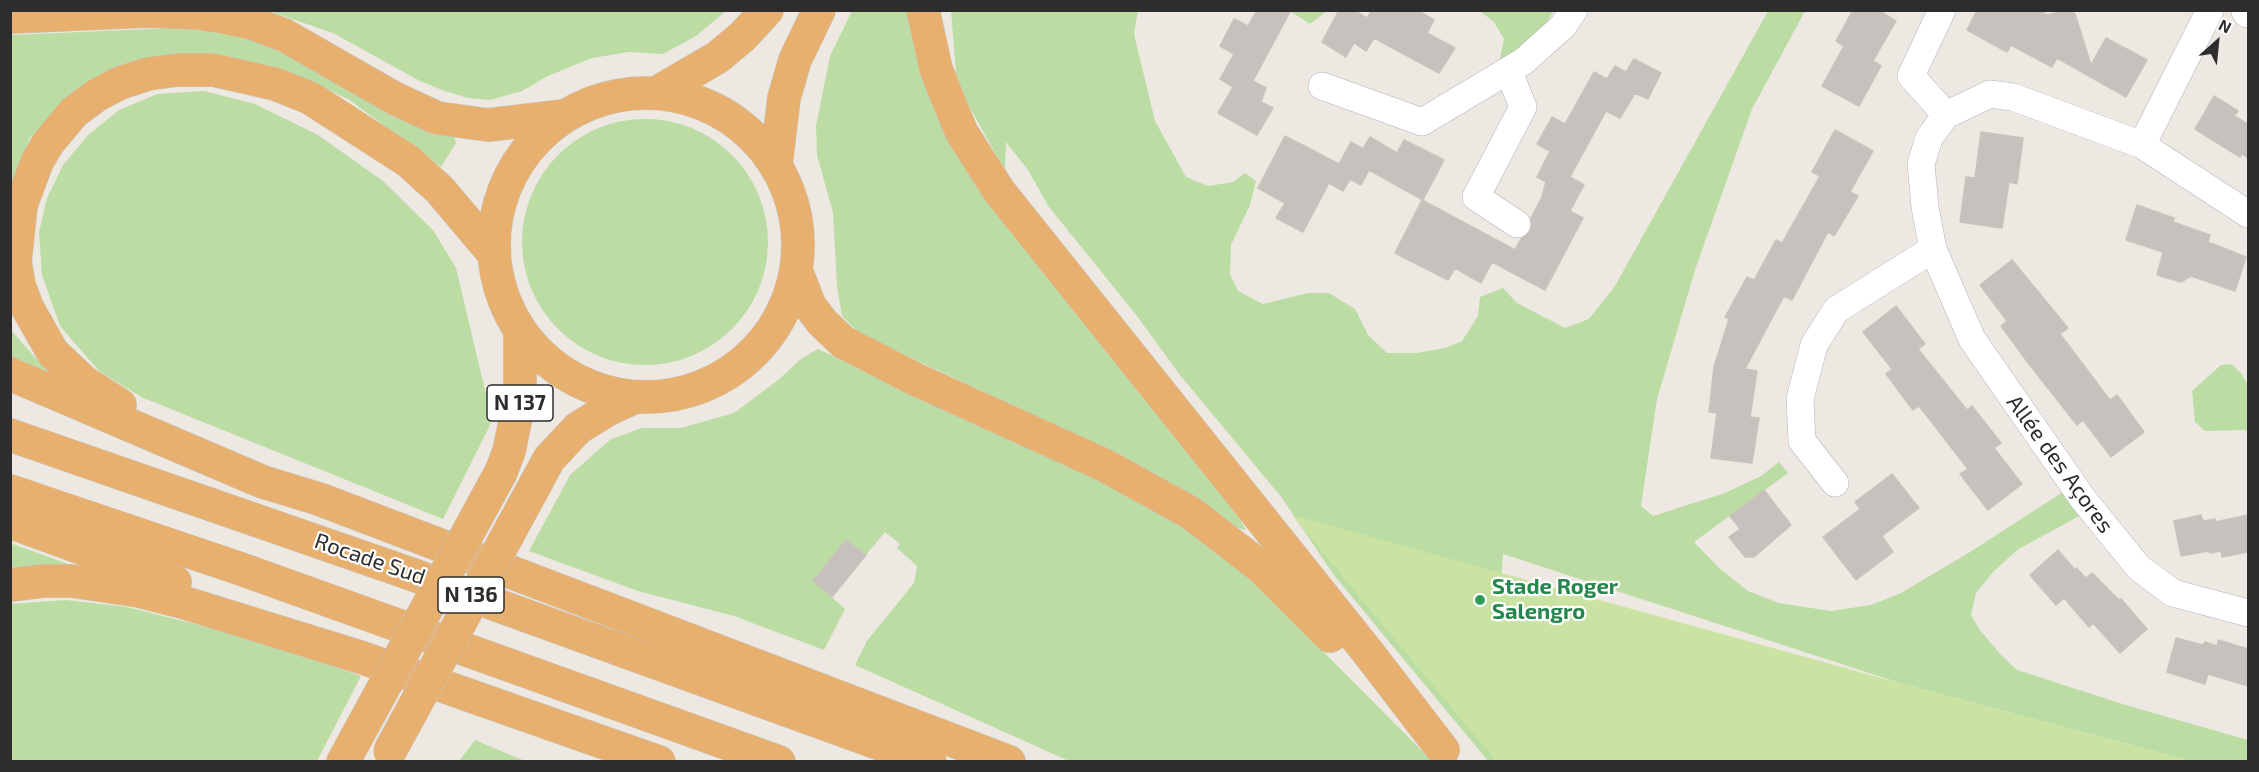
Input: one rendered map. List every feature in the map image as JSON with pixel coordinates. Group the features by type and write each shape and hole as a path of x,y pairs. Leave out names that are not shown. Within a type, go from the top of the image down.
{"highway":[{"path":"147,11 152,10"},
{"path":"658,92 718,57 743,36 767,10"},
{"path":"776,164 784,98 795,60 819,10"},
{"path":"923,10 936,69 962,133 999,191 1448,756"},
{"path":"10,17 147,11 196,13 252,23 284,36 394,98 437,118 488,125 564,116"},
{"path":"319,499 270,470 115,403 84,382 53,353 27,307 19,285 15,262 21,205 37,162 48,143 74,112 97,94 139,77 177,69 213,70 242,75 310,98 381,142 441,190 474,227 494,254"},
{"path":"658,92 686,97 712,107 737,122 758,141 776,164 794,205 799,250 796,273 780,319 766,339 743,363 708,384 685,392 635,397 612,393 570,376 551,364 520,330 502,294 494,254 498,208 505,186 529,146 564,116 609,96 658,92"},
{"path":"796,273 810,306 822,322 843,342 915,380 1104,465 1191,513 1228,540 1296,601 1448,756"},
{"name":"N 137","path":"349,751 501,472 510,451 520,398 520,330"},
{"path":"10,375 263,482 319,499 1009,762"},
{"name":"N 137","path":"388,756 549,459 578,428 609,409 635,397"},
{"name":"Rocade Sud","path":"10,435 444,585 930,762"},
{"name":"N 136","path":"10,491 230,565 779,762"},
{"path":"10,522 232,604 363,658"},
{"path":"10,585 43,581 72,581 138,591 363,658 659,762"}],"street":[{"path":"1322,87 1422,122 1509,72 1545,44 1574,10"},
{"path":"1942,10 1911,76 1946,115"},
{"path":"2142,145 2210,10"},
{"path":"1509,72 1523,107 1476,197 1517,224"},
{"name":"Allée des Açores","path":"2248,214 2142,145 2013,97 1990,94 1946,115 1929,138 1921,164 1925,207 1933,249 1972,339 2083,499 2139,568 2173,593 2248,613"},
{"path":"1835,483 1802,441 1800,399 1814,345 1836,310 1933,249"}],"green space":[{"path":"726,10 696,36 663,54 629,52 592,58 548,76 522,91 490,100 468,98 442,90 420,81 333,33 269,11"},
{"path":"1549,10 1553,12 1531,48 1499,64 1504,39 1494,22 1480,11"},
{"path":"852,11 911,11 921,70 1229,501 1246,530 1223,524 1102,447 860,334 842,316 837,286 833,213 817,155 816,126 830,56"},
{"path":"951,11 1138,11 1134,34 1155,121 1186,177 1208,186 1233,182 1245,173 1256,181 1250,205 1231,245 1230,274 1238,291 1263,304 1308,293 1329,293 1355,309 1368,335 1387,353 1417,353 1445,348 1462,341 1478,316 1480,297 1503,288 1517,303 1565,328 1589,319 1615,286 1768,11 1805,11 1752,109 1695,270 1657,399 1641,506 1653,516 1725,493 1761,476 1779,462 1788,473 1694,542 1718,567 1748,591 1779,603 1831,611 1871,605 1901,593 2063,492 2081,515 2017,550 1993,572 1976,593 1971,615 1979,629 2017,670 2129,706 2248,740 2248,761 2191,761 1903,684 1503,554 1501,584 1653,761 1488,761 1333,574 1282,498 1180,375 1137,316 1049,207 1028,170 1006,142 1005,171 957,84"},
{"path":"1290,11 1327,11 1310,24"},
{"path":"173,28 227,33 275,46 453,133 456,143 441,167 348,99 289,73 232,60 60,108 30,138 11,186 11,35"},
{"path":"204,91 255,104 318,135 383,181 433,230 456,268 489,407 490,425 443,519 141,397 99,371 60,326 42,275 39,232 47,198 63,165 88,135 119,110 157,94"},
{"path":"633,119 657,119 681,124 703,133 732,155 754,184 759,195 766,218 768,242 766,266 759,289 754,300 732,329 703,351 681,360 657,365 633,365 609,360 587,351 567,337 550,320 536,300 527,278 522,254 522,230 527,206 536,184 550,164 567,147 587,133 609,124"},
{"path":"10,329 55,380 11,360"},
{"path":"818,349 1120,490 1189,529 1262,590 1432,761 1069,761 855,665 867,641 914,583 917,566 897,548 900,544 885,532 866,555 846,540 813,581 845,609 824,650 734,616 638,591 529,551 570,475 611,439 642,428 681,428 734,413 778,380 801,359"},
{"path":"2231,364 2241,373 2248,385 2248,430 2205,431 2195,422 2192,391 2221,365"},
{"name":"Stade Roger Salengro","path":"1292,515 1903,684 2191,761 1496,761"},
{"path":"10,543 74,566 11,572"},
{"path":"66,600 127,607 243,636 361,676 317,761 11,762 10,604"},
{"path":"475,740 525,761 459,761"}],"building":[{"path":"1257,10 1291,10 1253,81 1266,88 1261,102 1273,108 1257,135 1218,113 1233,87 1220,79 1234,54 1220,46 1234,19 1248,26"},
{"path":"1339,10 1353,10 1367,18 1372,10 1417,10 1434,20 1427,33 1455,48 1439,73 1374,38 1366,51 1354,43 1346,57 1322,42"},
{"path":"1853,10 1878,10 1896,21 1873,61 1881,66 1859,106 1822,86 1844,46 1836,41"},
{"path":"1977,10 2038,10 2047,15 2069,10 2075,14 2091,65 2106,38 2147,60 2126,97 2057,58 2052,67 2011,45 2007,52 1967,30"},
{"path":"1634,59 1661,73 1648,99 1635,93 1620,118 1606,111 1570,177 1584,185 1570,211 1583,218 1545,290 1492,262 1481,283 1455,268 1448,280 1395,253 1422,200 1515,250 1521,239 1530,232 1531,218 1542,197 1546,182 1537,177 1550,151 1537,144 1552,117 1565,124 1594,72 1607,79 1615,66 1626,72"},
{"path":"2214,96 2238,111 2234,116 2248,124 2248,158 2242,154 2240,157 2195,129"},
{"path":"1835,130 1873,151 1850,192 1858,196 1834,236 1828,232 1792,300 1784,296 1745,369 1757,371 1750,417 1759,418 1752,463 1711,458 1717,413 1709,412 1714,367 1729,319 1725,317 1747,277 1754,280 1776,240 1782,243 1820,176 1812,172"},
{"path":"1981,132 2023,138 2017,184 2009,182 2002,228 1960,222 1966,177 1975,178"},
{"path":"1285,136 1339,164 1351,142 1363,149 1370,137 1397,153 1404,140 1444,160 1423,200 1369,170 1361,185 1350,179 1343,191 1329,183 1303,232 1276,218 1285,203 1258,188"},
{"path":"2137,205 2174,218 2173,222 2210,235 2208,242 2246,257 2235,291 2191,276 2181,282 2157,275 2163,252 2126,240"},
{"path":"2012,260 2068,328 2060,334 2110,400 2117,395 2144,432 2111,457 2083,420 2077,425 2029,364 2001,326 2007,321 1980,285"},
{"path":"1896,306 1925,344 1918,349 1967,410 1972,406 2001,443 1994,448 2022,484 1988,510 1960,474 1968,469 1919,406 1913,410 1886,374 1892,369 1863,332"},
{"path":"1892,474 1919,508 1882,536 1893,552 1856,580 1823,537 1860,509 1855,502"},
{"path":"1764,490 1791,525 1754,557 1745,557 1729,537 1740,529 1730,516"},
{"path":"2201,515 2203,521 2215,519 2215,522 2248,515 2248,552 2222,557 2221,551 2181,556 2174,521"},
{"path":"846,540 866,555 832,597 813,581"},
{"path":"2058,550 2075,570 2076,568 2086,578 2092,573 2119,600 2121,599 2147,629 2120,653 2093,623 2089,627 2064,598 2056,605 2030,575"},
{"path":"2176,638 2217,646 2218,640 2248,649 2248,686 2208,674 2205,684 2167,672"}],"place":[{"name":"Stade Roger Salengro","path":"1480,600"}]}
